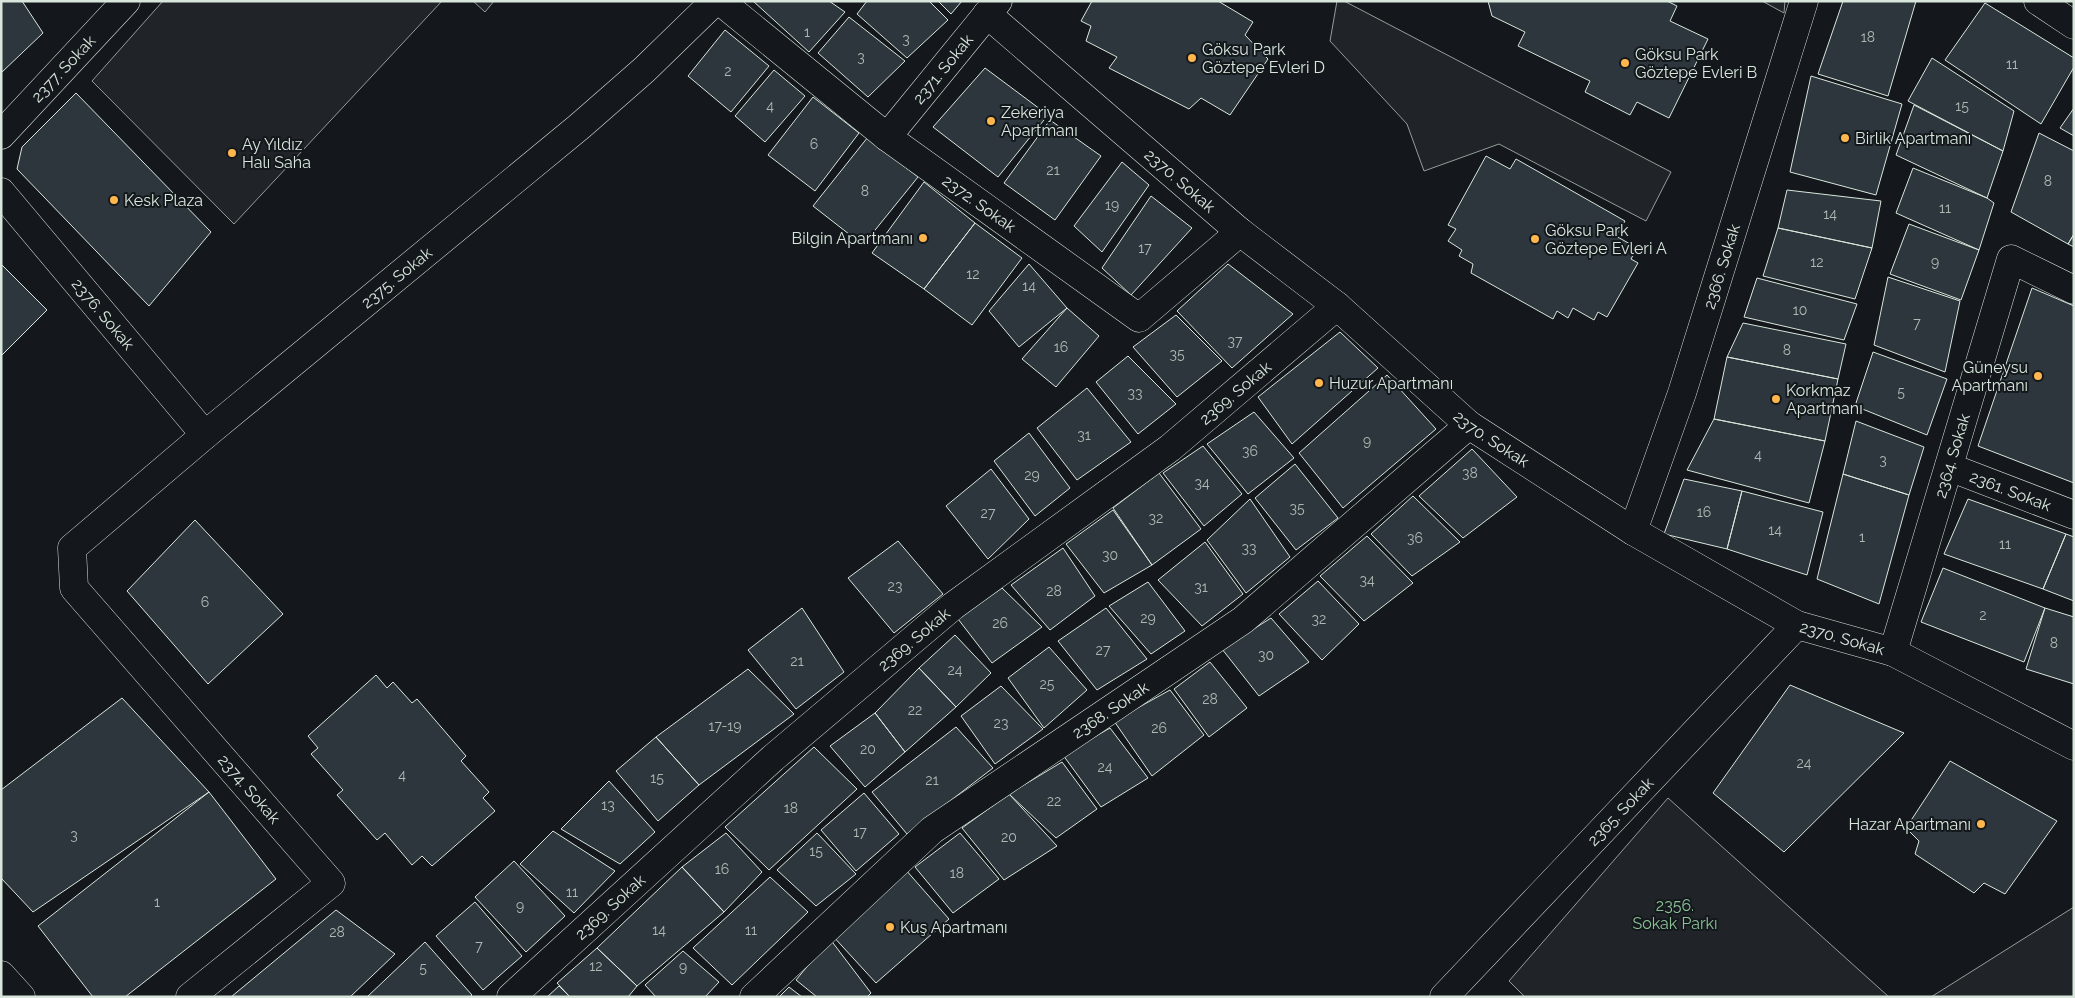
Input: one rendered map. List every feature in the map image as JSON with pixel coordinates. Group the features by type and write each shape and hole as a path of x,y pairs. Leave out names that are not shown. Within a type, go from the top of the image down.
{"street":[{"name":"2377. Sokak","path":"1,135 126,1"},
{"name":"2375. Sokak","path":"72,548 205,435 580,126 644,70 715,1"},
{"name":"2372. Sokak","path":"720,1 887,137 1139,318 1240,232"},
{"name":"2366. Sokak","path":"1633,531 1682,393 1804,1"},
{"path":"2038,1 2074,25"},
{"name":"2371. Sokak","path":"887,137 993,8"},
{"name":"2370. Sokak","path":"993,8 1240,232 1337,306 1468,425 1633,531 1797,625 1893,652 2074,746"},
{"name":"2376. Sokak","path":"1,192 205,435"},
{"name":"2364. Sokak","path":"1893,652 2011,259 2074,290"},
{"name":"2369. Sokak","path":"511,997 773,758 953,606 1170,448 1337,306"},
{"name":"2368. Sokak","path":"754,997 932,830 1243,620 1468,425"},
{"name":"2361. Sokak","path":"1949,467 2074,515"},
{"name":"2374. Sokak","path":"72,548 74,588 331,883 190,997"},
{"name":"2365. Sokak","path":"1444,997 1797,625"},
{"path":"1,974 21,997"}],"green space":[{"name":"Ay Yıldız Halı Saha","path":"163,1 442,1 234,224 92,81"},
{"path":"473,1 494,1 485,12"},
{"path":"1337,1 1344,1 1671,172 1646,221 1499,144 1424,171 1407,124 1330,41"},
{"path":"1762,1 1785,1 1784,13"},
{"name":"2356. Sokak Parkı","path":"1668,798 1889,997 1525,997 1509,981"},
{"path":"2074,907 2074,997 1931,997"}],"building":[{"path":"1,1 22,1 43,33 1,73"},
{"path":"753,1 829,1 845,12 809,52"},
{"path":"867,1 929,1 948,20 907,58 857,14"},
{"path":"938,1 962,1 951,14"},
{"name":"Göksu Park Göztepe Evleri D","path":"1092,1 1218,1 1253,22 1245,35 1268,59 1230,115 1201,98 1189,109 1109,68 1117,57 1086,41 1091,26 1081,21"},
{"name":"Göksu Park Göztepe Evleri B","path":"1488,1 1667,1 1677,6 1670,21 1708,39 1669,118 1637,102 1630,115 1585,92 1590,81 1518,46 1525,32 1492,16"},
{"path":"1843,1 1916,1 1888,96 1818,74"},
{"path":"1985,3 2074,58 2074,67 2041,124 1945,60"},
{"path":"849,17 905,61 868,97 818,53"},
{"path":"725,30 769,66 731,112 688,76"},
{"path":"1932,58 2014,111 2003,151 1908,101"},
{"name":"Zekeriya Apartmanı","path":"985,68 1048,115 998,177 933,127"},
{"path":"774,70 805,96 765,142 735,116"},
{"name":"Birlik Apartmanı","path":"1811,76 1902,104 1876,195 1790,172"},
{"name":"Kesk Plaza","path":"76,93 211,232 149,306 17,169 22,147"},
{"path":"813,97 859,133 815,191 768,155"},
{"path":"1914,105 2003,151 1987,198 1896,155"},
{"path":"2074,108 2074,136 2060,128"},
{"path":"1050,120 1101,156 1055,220 1004,183"},
{"path":"2039,133 2074,151 2074,234 2068,244 2011,212"},
{"path":"868,137 918,177 863,245 813,206"},
{"name":"Göksu Park Göztepe Evleri A","path":"1486,156 1510,169 1516,159 1625,221 1616,236 1637,248 1631,259 1638,263 1607,317 1598,312 1594,320 1573,308 1568,318 1557,311 1553,319 1471,273 1473,264 1459,256 1462,250 1448,241 1456,229 1448,225"},
{"path":"1122,162 1149,185 1102,252 1074,226"},
{"path":"1913,168 1987,198 1994,203 1979,250 1896,213"},
{"name":"Bilgin Apartmanı","path":"924,182 975,223 924,289 872,253"},
{"path":"1787,190 1881,201 1872,248 1778,228"},
{"path":"1151,196 1192,228 1131,295 1102,268"},
{"path":"975,223 1022,258 972,325 924,289"},
{"path":"1909,224 1979,250 1961,300 1890,274"},
{"path":"1778,228 1872,248 1855,299 1763,276"},
{"path":"2074,234 2074,247 2068,244"},
{"path":"1,264 47,310 1,356"},
{"path":"1029,264 1067,308 1019,347 989,311"},
{"path":"1228,264 1293,314 1232,368 1177,311"},
{"path":"1888,277 1960,301 1945,372 1874,345"},
{"path":"1757,278 1857,304 1844,340 1744,317"},
{"name":"Güneysu Apartmanı","path":"2032,288 2074,306 2074,483 1978,446"},
{"path":"1067,308 1099,336 1056,387 1022,359"},
{"path":"1176,315 1222,361 1177,397 1133,347"},
{"path":"1743,323 1846,344 1838,379 1727,357"},
{"name":"Huzur Apartmanı","path":"1340,332 1378,368 1292,444 1258,397"},
{"path":"1873,352 1947,379 1927,435 1855,406"},
{"path":"1128,356 1176,404 1138,434 1096,382"},
{"name":"Korkmaz Apartmanı","path":"1727,357 1838,379 1825,441 1714,419"},
{"path":"1387,375 1436,429 1343,508 1299,453"},
{"path":"1087,388 1131,442 1077,480 1037,428"},
{"path":"1254,412 1294,458 1248,494 1207,444"},
{"path":"1714,419 1825,441 1809,503 1687,470"},
{"path":"1856,421 1924,447 1909,495 1843,474"},
{"path":"1029,433 1070,488 1035,516 994,461"},
{"path":"1203,446 1242,494 1204,526 1163,473"},
{"path":"1472,449 1517,497 1463,538 1419,496"},
{"path":"1295,464 1338,518 1296,550 1255,498"},
{"path":"991,469 1029,519 988,559 946,506"},
{"path":"1159,473 1201,529 1152,565 1113,508"},
{"path":"1843,474 1909,495 1879,604 1817,579"},
{"path":"1684,479 1742,491 1727,549 1664,534"},
{"path":"1742,491 1823,512 1807,575 1727,549"},
{"path":"1413,496 1460,542 1412,576 1371,534"},
{"path":"1250,499 1290,557 1246,593 1207,540"},
{"path":"1968,499 2066,534 2043,589 1944,554"},
{"path":"1113,510 1152,565 1104,593 1066,544"},
{"path":"195,520 283,614 208,684 127,591"},
{"path":"2066,534 2074,537 2074,601 2043,589"},
{"path":"1367,536 1413,583 1364,621 1320,576"},
{"path":"898,541 943,594 894,633 848,578"},
{"path":"1205,542 1243,594 1202,626 1158,580"},
{"path":"1063,548 1095,596 1050,630 1011,585"},
{"path":"1943,568 2045,608 2024,662 1921,622"},
{"path":"1318,581 1359,624 1322,660 1279,614"},
{"path":"1148,582 1185,631 1151,654 1109,606"},
{"path":"1002,588 1042,627 992,663 958,619"},
{"path":"802,608 844,672 796,709 748,650"},
{"path":"1106,608 1147,659 1097,690 1058,641"},
{"path":"2045,608 2074,617 2074,684 2026,669"},
{"path":"1271,618 1309,662 1259,696 1222,649"},
{"path":"955,635 991,673 956,707 919,668"},
{"path":"1049,647 1087,690 1044,728 1008,678"},
{"path":"1210,662 1247,708 1209,737 1174,689"},
{"path":"919,668 956,707 905,752 875,713"},
{"path":"748,669 794,714 699,785 656,737"},
{"path":"376,675 387,688 393,682 412,703 417,699 466,756 461,761 489,792 483,798 495,811 432,866 422,856 412,865 385,833 377,840 337,795 343,790 311,754 318,748 308,736"},
{"path":"1790,685 1904,733 1784,852 1713,793"},
{"path":"1001,686 1043,729 995,764 961,716"},
{"path":"1170,690 1204,735 1152,776 1114,721"},
{"path":"122,698 209,792 33,912 1,878 1,790"},
{"path":"875,713 905,752 865,787 830,746"},
{"path":"956,727 993,768 907,834 872,792"},
{"path":"1110,728 1148,778 1101,807 1063,755"},
{"path":"656,737 699,785 658,821 616,771"},
{"path":"814,747 857,789 769,870 725,827"},
{"name":"Hazar Apartmanı","path":"1950,761 2057,821 2005,894 1984,883 1974,893 1915,854 1919,841 1906,828"},
{"path":"1062,762 1097,809 1056,838 1009,794"},
{"path":"609,781 655,832 620,864 561,829"},
{"path":"209,792 276,879 125,997 93,997 38,926"},
{"path":"864,793 899,834 856,871 821,830"},
{"path":"1009,794 1057,846 1004,880 962,828"},
{"path":"553,831 615,871 574,913 520,864"},
{"path":"726,833 762,872 724,912 682,867"},
{"path":"817,833 856,874 816,906 777,870"},
{"path":"960,833 999,879 953,913 915,867"},
{"path":"514,861 565,916 526,952 475,897"},
{"path":"682,867 724,912 637,986 597,948"},
{"name":"Kuş Apartmanı","path":"905,869 949,919 876,983 831,934"},
{"path":"770,877 808,912 732,985 693,948"},
{"path":"475,902 522,956 483,990 436,936"},
{"path":"336,910 395,954 350,997 231,997"},
{"path":"830,939 871,993 867,997 817,997 796,980"},
{"path":"425,942 472,995 470,997 367,997"},
{"path":"597,948 637,986 628,997 570,997 557,983"},
{"path":"683,951 719,982 705,997 656,997 645,985"},
{"path":"559,986 570,997 547,997"},
{"path":"789,987 802,997 779,997"}],"place":[{"name":"Göksu Park Göztepe Evleri D","path":"1192,58"},
{"name":"Göksu Park Göztepe Evleri B","path":"1625,63"},
{"name":"Zekeriya Apartmanı","path":"991,121"},
{"name":"Birlik Apartmanı","path":"1845,138"},
{"name":"Ay Yıldız Halı Saha","path":"232,153"},
{"name":"Kesk Plaza","path":"114,200"},
{"name":"Bilgin Apartmanı","path":"923,238"},
{"name":"Göksu Park Göztepe Evleri A","path":"1535,239"},
{"name":"Güneysu Apartmanı","path":"2038,376"},
{"name":"Huzur Apartmanı","path":"1319,383"},
{"name":"Korkmaz Apartmanı","path":"1776,399"},
{"name":"Hazar Apartmanı","path":"1981,824"},
{"name":"Kuş Apartmanı","path":"890,927"}]}
